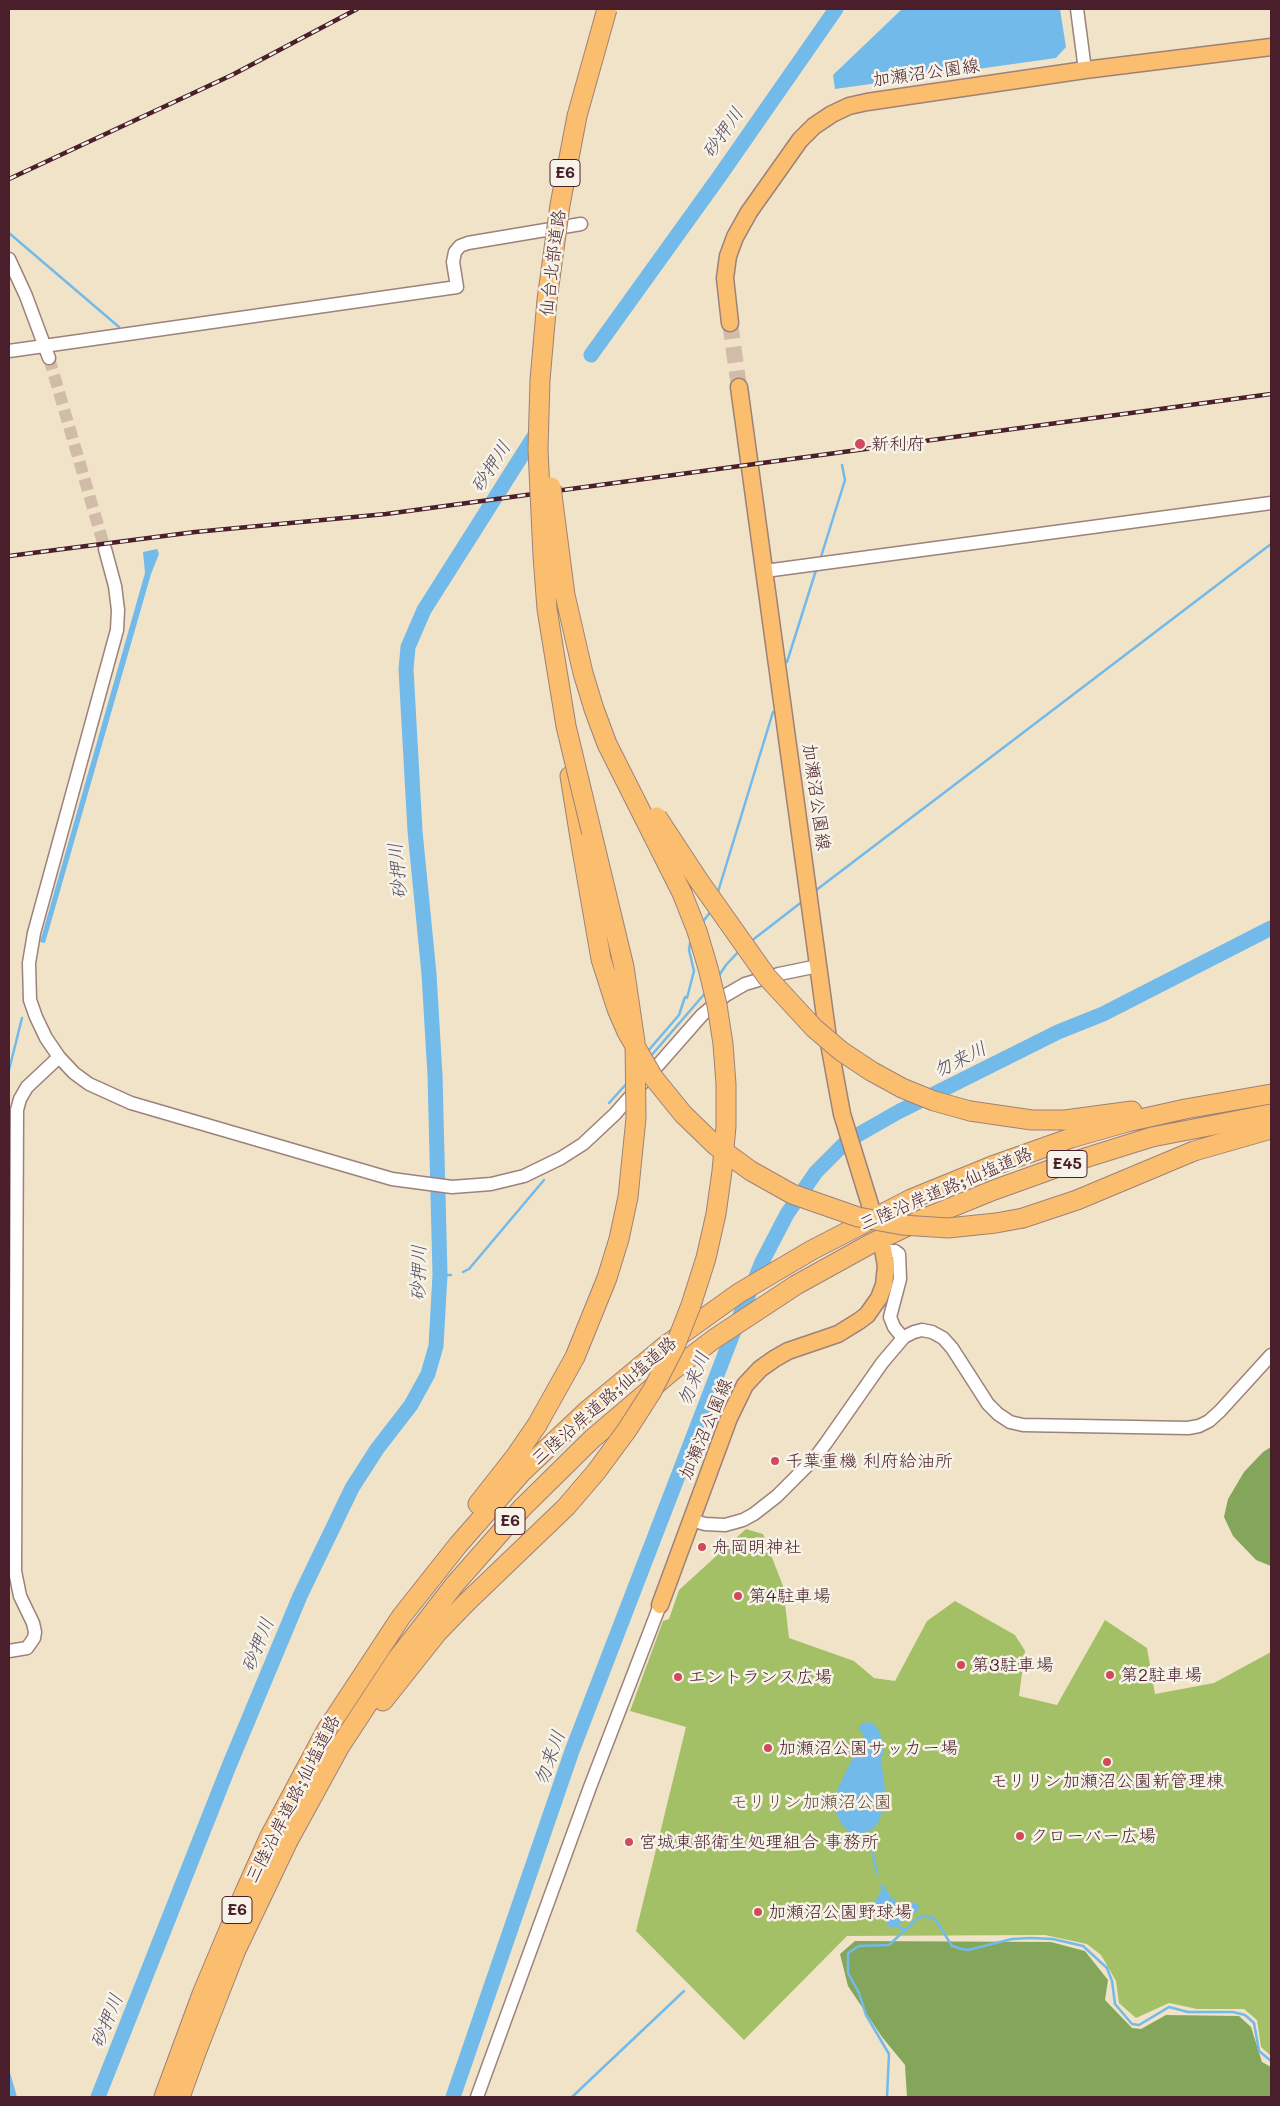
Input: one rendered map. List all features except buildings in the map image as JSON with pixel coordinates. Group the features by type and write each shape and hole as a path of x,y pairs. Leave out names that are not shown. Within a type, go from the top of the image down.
{"highway":[{"name":"仙台北部道路","path":"548,609 542,556 538,449 540,380 553,251 568,162 588,72 607,9"},
{"name":"仙台北部道路","path":"544,342 544,411 554,521 565,595 584,674"},
{"path":"548,609 548,636 601,959 614,1001 627,1032 668,1097 699,1130 733,1158 792,1194 835,1211 880,1222 924,1227 972,1226 1023,1218 1077,1200 1185,1154 1271,1128"},
{"path":"326,1731 348,1688 401,1606 515,1457 556,1392 578,1349 607,1278 619,1239 628,1197 636,1110 636,1068 630,1005 614,922 566,726 548,609"},
{"path":"584,674 615,747 657,818 736,935 790,1004 841,1051 871,1071 902,1088 934,1101 970,1111 1032,1120 1065,1120 1184,1103 1242,1098"},
{"path":"258,1902 331,1774 408,1668 468,1602 566,1507 596,1472 627,1430 652,1391 675,1346 706,1258 721,1180 726,1126 726,1084 717,1005 697,931 682,893 607,744 584,674"},
{"name":"三陸沿岸道路;仙塩道路","path":"164,2097 202,1994 244,1894 282,1813 326,1731 377,1651 430,1580 489,1508 554,1440 627,1376 702,1319 777,1270 850,1229 911,1199 992,1166 1072,1138 1127,1122 1242,1098 1271,1094"},
{"name":"三陸沿岸道路;仙塩道路","path":"180,2097 216,2001 258,1902 315,1789 368,1701 425,1621 487,1546 522,1508 592,1439 672,1370 754,1312 880,1248 968,1200 1072,1162 1152,1137 1271,1114"}],"main road":[{"name":"加瀬沼公園線","path":"730,323 725,278 728,256 734,237 749,212 800,140 823,119 850,106 867,102 1085,70 1271,47"},
{"name":"加瀬沼公園線","path":"739,388 828,1038 845,1124 870,1208"},
{"name":"加瀬沼公園線","path":"660,1605 729,1418 745,1385 760,1369 774,1359 788,1351 838,1334 867,1315 879,1298 884,1285 886,1266 880,1248"}],"street":[{"path":"1076,9 1085,70"},
{"path":"9,351 47,352 457,287 453,262 460,246 468,243 581,224"},
{"path":"9,259 26,296 47,352"},
{"path":"764,571 1271,504"},
{"path":"105,549 115,586 118,610 117,630 34,933 29,964 30,1000 46,1038 59,1057 74,1073 89,1084 131,1103 396,1180 452,1187 491,1184 524,1176 562,1158 583,1144 615,1114 702,1015 726,995 745,984 770,976 818,966"},
{"path":"10,1651 27,1648 34,1638 35,1632 33,1623 20,1596 15,1571 17,1110 20,1099 27,1088 59,1057"},
{"path":"880,1248 895,1250 899,1254 900,1280 890,1317 894,1327 903,1338"},
{"path":"691,1520 705,1524 725,1525 754,1514 777,1496 822,1449 882,1363 903,1338 922,1330 932,1332 943,1338 952,1348 988,1404 998,1414 1010,1422 1023,1425 1188,1428 1199,1426 1209,1421 1220,1411 1271,1355"},
{"path":"477,2097 587,1796 660,1605"}],"green space":[{"path":"1271,1447 1271,1566 1256,1560 1233,1536 1224,1517 1228,1499 1244,1472 1263,1452"},
{"name":"モリリン加瀬沼公園","path":"746,1529 763,1534 783,1586 789,1638 854,1661 874,1678 895,1681 927,1621 955,1601 1015,1635 1025,1651 1019,1696 1057,1705 1105,1620 1147,1648 1155,1694 1214,1683 1271,1652 1271,2056 1261,2047 1257,2020 1244,2009 1197,2009 1169,2003 1136,2018 1119,2003 1116,1981 1101,1955 1087,1944 1045,1935 847,1936 744,2040 636,1931 686,1727 630,1711 663,1621 669,1619 679,1590"},
{"path":"855,1941 1051,1942 1085,1951 1108,1980 1105,2000 1132,2028 1141,2029 1166,2015 1239,2016 1251,2027 1262,2062 1271,2067 1271,2097 907,2097 905,2065 882,2037 848,1986 840,1954"}],"water":[{"path":"902,9 1060,9 1066,47 1056,58 835,89 833,75"},
{"path":"157,549 159,554 151,574 45,943 40,942 145,573 143,552"},
{"path":"870,1722 877,1727 882,1738 884,1750 881,1760 885,1789 883,1811 874,1828 859,1835 849,1832 841,1823 836,1813 835,1799 838,1788 864,1735 859,1727 863,1723"},
{"path":"884,1885 890,1896 897,1902 889,1914 892,1919 901,1917 905,1909 913,1902 920,1906 916,1912 894,1928 888,1926 884,1915 876,1914 873,1910 873,1906"},
{"path":"9,2069 17,2097 9,2097"}],"waterway":[{"name":"砂押川","path":"591,355 719,177 836,9"},
{"path":"9,233 119,327"},
{"name":"砂押川","path":"98,2097 229,1766 300,1596 352,1488 377,1449 411,1405 428,1374 436,1346 440,1275 435,1075 429,974 415,831 406,669 408,647 424,610 540,427"},
{"path":"820,560 845,480 842,465"},
{"path":"815,891 1271,544"},
{"path":"787,662 817,567"},
{"path":"717,895 773,712"},
{"path":"750,942 803,901"},
{"path":"702,923 711,911"},
{"name":"勿来川","path":"453,2097 572,1751 737,1323 762,1262 787,1214 816,1172 847,1141 898,1112 1058,1032 1103,1014 1271,928"},
{"path":"648,1051 679,1015 685,997 687,998 694,971 689,950 691,937"},
{"path":"718,977 740,950"},
{"path":"650,1057 707,991"},
{"path":"9,1070 22,1018"},
{"path":"609,1103 628,1082"},
{"path":"463,1272 469,1269 544,1180"},
{"path":"440,1275 451,1275"},
{"path":"868,1829 877,1874"},
{"path":"882,1885 883,1893"},
{"path":"887,2097 889,2054 866,2015 859,1993 848,1973 848,1953 859,1946 889,1945 918,1918 926,1916 934,1918 952,1946 962,1949 968,1950 1012,1939 1030,1938 1053,1939 1083,1946 1107,1968 1112,1981 1115,2004 1132,2024 1139,2025 1169,2007 1188,2012 1233,2012 1245,2015 1254,2023 1259,2051 1271,2061"},
{"path":"896,1926 906,1930"},
{"path":"572,2097 684,1991"}],"tunnel":[{"path":"730,323 739,387"},
{"path":"49,358 105,549"}],"railway":[{"path":"9,179 232,75 357,9"},
{"path":"9,556 195,532 386,514 1271,394"}],"place":[{"name":"新利府","path":"860,444"},
{"name":"千葉重機 利府給油所","path":"775,1461"},
{"name":"舟岡明神社","path":"702,1547"},
{"name":"第4駐車場","path":"738,1596"},
{"name":"第3駐車場","path":"961,1665"},
{"name":"第2駐車場","path":"1110,1675"},
{"name":"エントランス広場","path":"678,1677"},
{"name":"加瀬沼公園サッカー場","path":"768,1748"},
{"name":"モリリン加瀬沼公園新管理棟","path":"1107,1762"},
{"name":"クローバー広場","path":"1020,1836"},
{"name":"宮城東部衛生処理組合 事務所","path":"629,1842"},
{"name":"加瀬沼公園野球場","path":"758,1912"}]}
